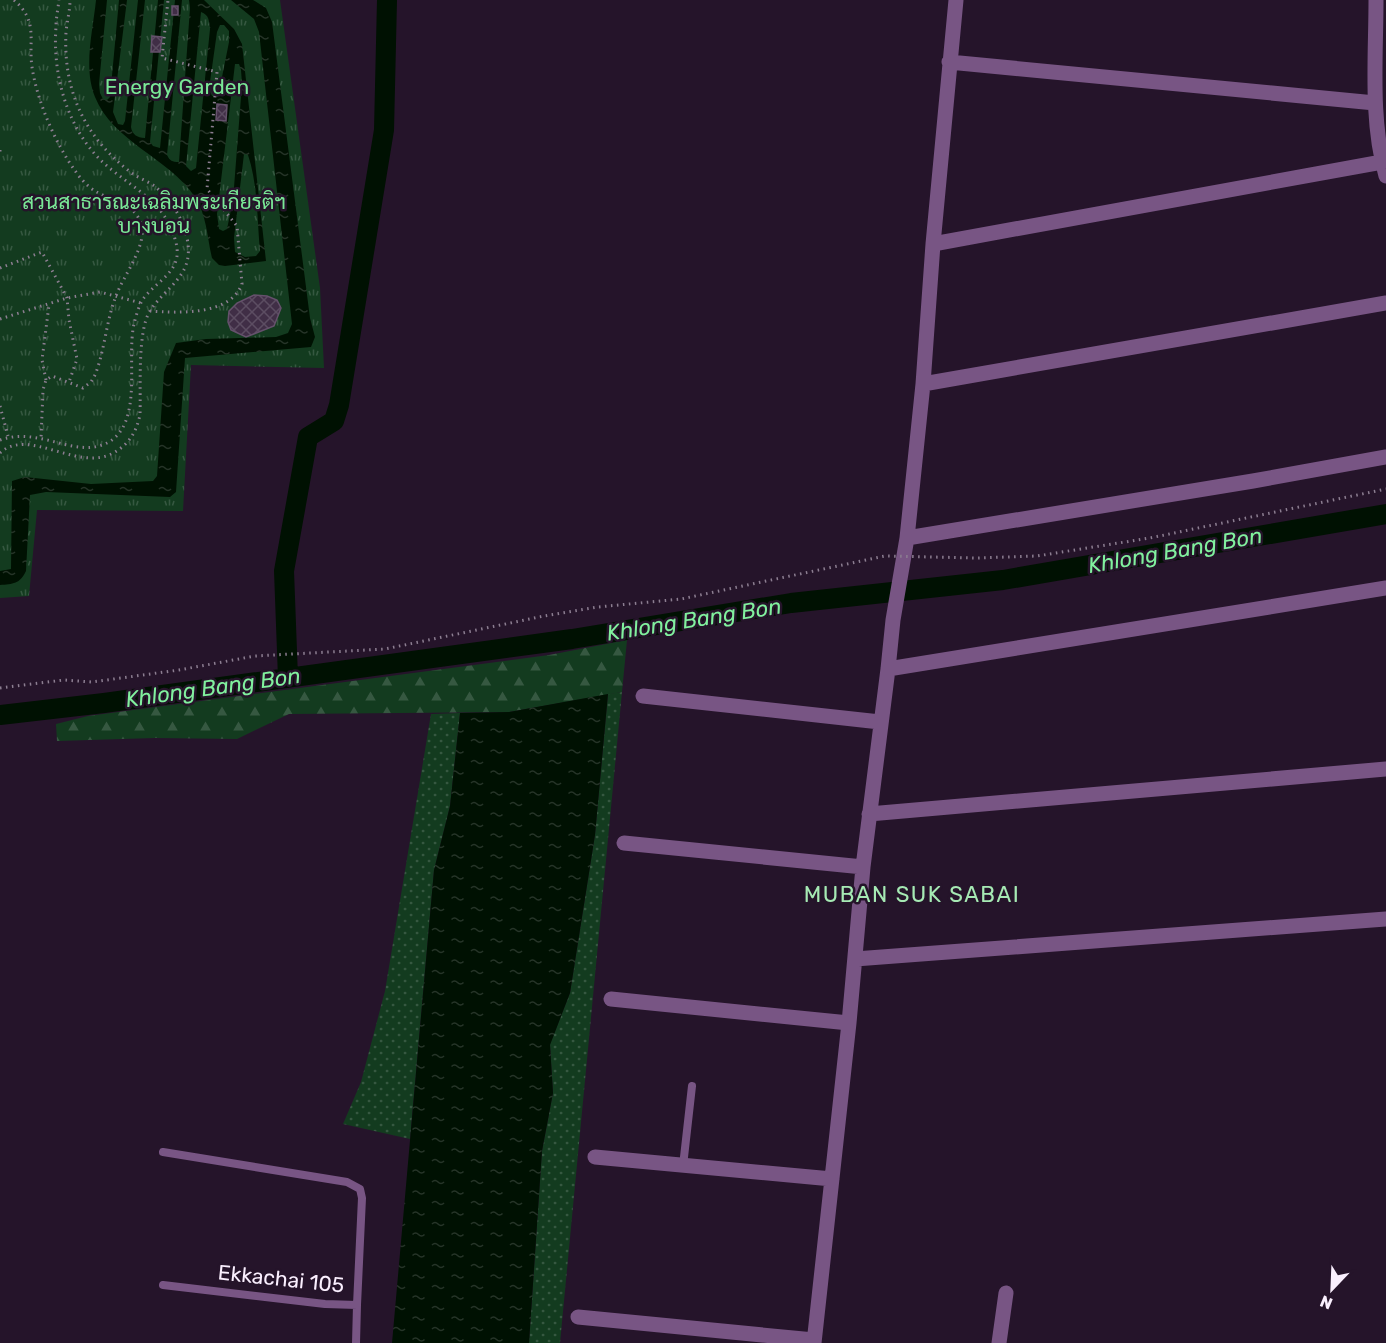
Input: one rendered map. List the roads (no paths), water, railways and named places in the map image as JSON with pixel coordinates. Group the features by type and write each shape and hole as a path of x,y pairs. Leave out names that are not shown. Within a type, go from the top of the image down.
{"street":[{"path":"578,1317 814,1341 849,1023 862,867 893,620 907,538 923,384 933,244 956,0"},
{"path":"933,244 1384,169 1376,103 1376,0"},
{"path":"949,62 1376,103"},
{"path":"923,384 1386,303"},
{"path":"907,538 1386,457"},
{"path":"888,669 1386,588"},
{"path":"643,696 880,722"},
{"path":"869,814 1386,769"},
{"path":"624,843 862,867"},
{"path":"855,959 1386,919"},
{"path":"610,999 849,1023"},
{"path":"595,1158 832,1179"},
{"path":"999,1343 1006,1293"}],"lane":[{"path":"682,1166 692,1086"},
{"path":"162,1152 347,1182 360,1189 362,1198 357,1305"},
{"name":"Ekkachai 105","path":"163,1285 325,1304 357,1305 356,1343"}],"water":[{"path":"96,0 107,0 99,84 103,99 107,100 110,97 119,0 127,0 113,112 118,124 123,125 138,0 145,0 131,127 135,135 145,138 158,0 164,0 150,142 153,146 160,148 175,0 182,0 167,155 175,162 179,162 189,0 204,0 234,29 242,44 266,261 219,265 212,258 204,219 195,197 171,171 127,138 103,113 91,86 89,61","holes":["201,12 208,18 210,29 196,168 191,171 186,166","220,25 224,25 229,31 229,42 218,97 212,96 209,89","235,64 239,64 242,84 233,200 227,229 223,231 219,229 217,214","244,154 248,155 254,178 260,251 256,256 245,257 235,252 234,238"]},
{"path":"231,0 253,0 266,8 272,22 310,318 315,337 311,347 185,358 176,492 170,497 46,492 30,495 26,571 16,582 0,585 0,571 11,569 12,481 25,477 91,484 153,481 157,476 164,372 176,343 206,339 276,337 288,333 292,324 259,32 254,19"},
{"path":"608,694 595,835 570,993 550,1045 553,1093 542,1151 529,1343 392,1343 434,870 450,806 460,713 509,712"}],"waterway":[{"path":"288,678 284,571 308,437 334,421 339,405 384,130 387,0"},
{"name":"Khlong Bang Bon","path":"0,715 104,703 572,639 791,603 1003,580 1386,514"}],"district":[{"name":"MUBAN SUK SABAI","path":"912,894"}],"park label":[{"name":"Energy Garden","path":"177,87"},
{"name":"สวนสาธารณะเฉลิมพระเกียรติฯ บางบอน","path":"154,214"}]}
